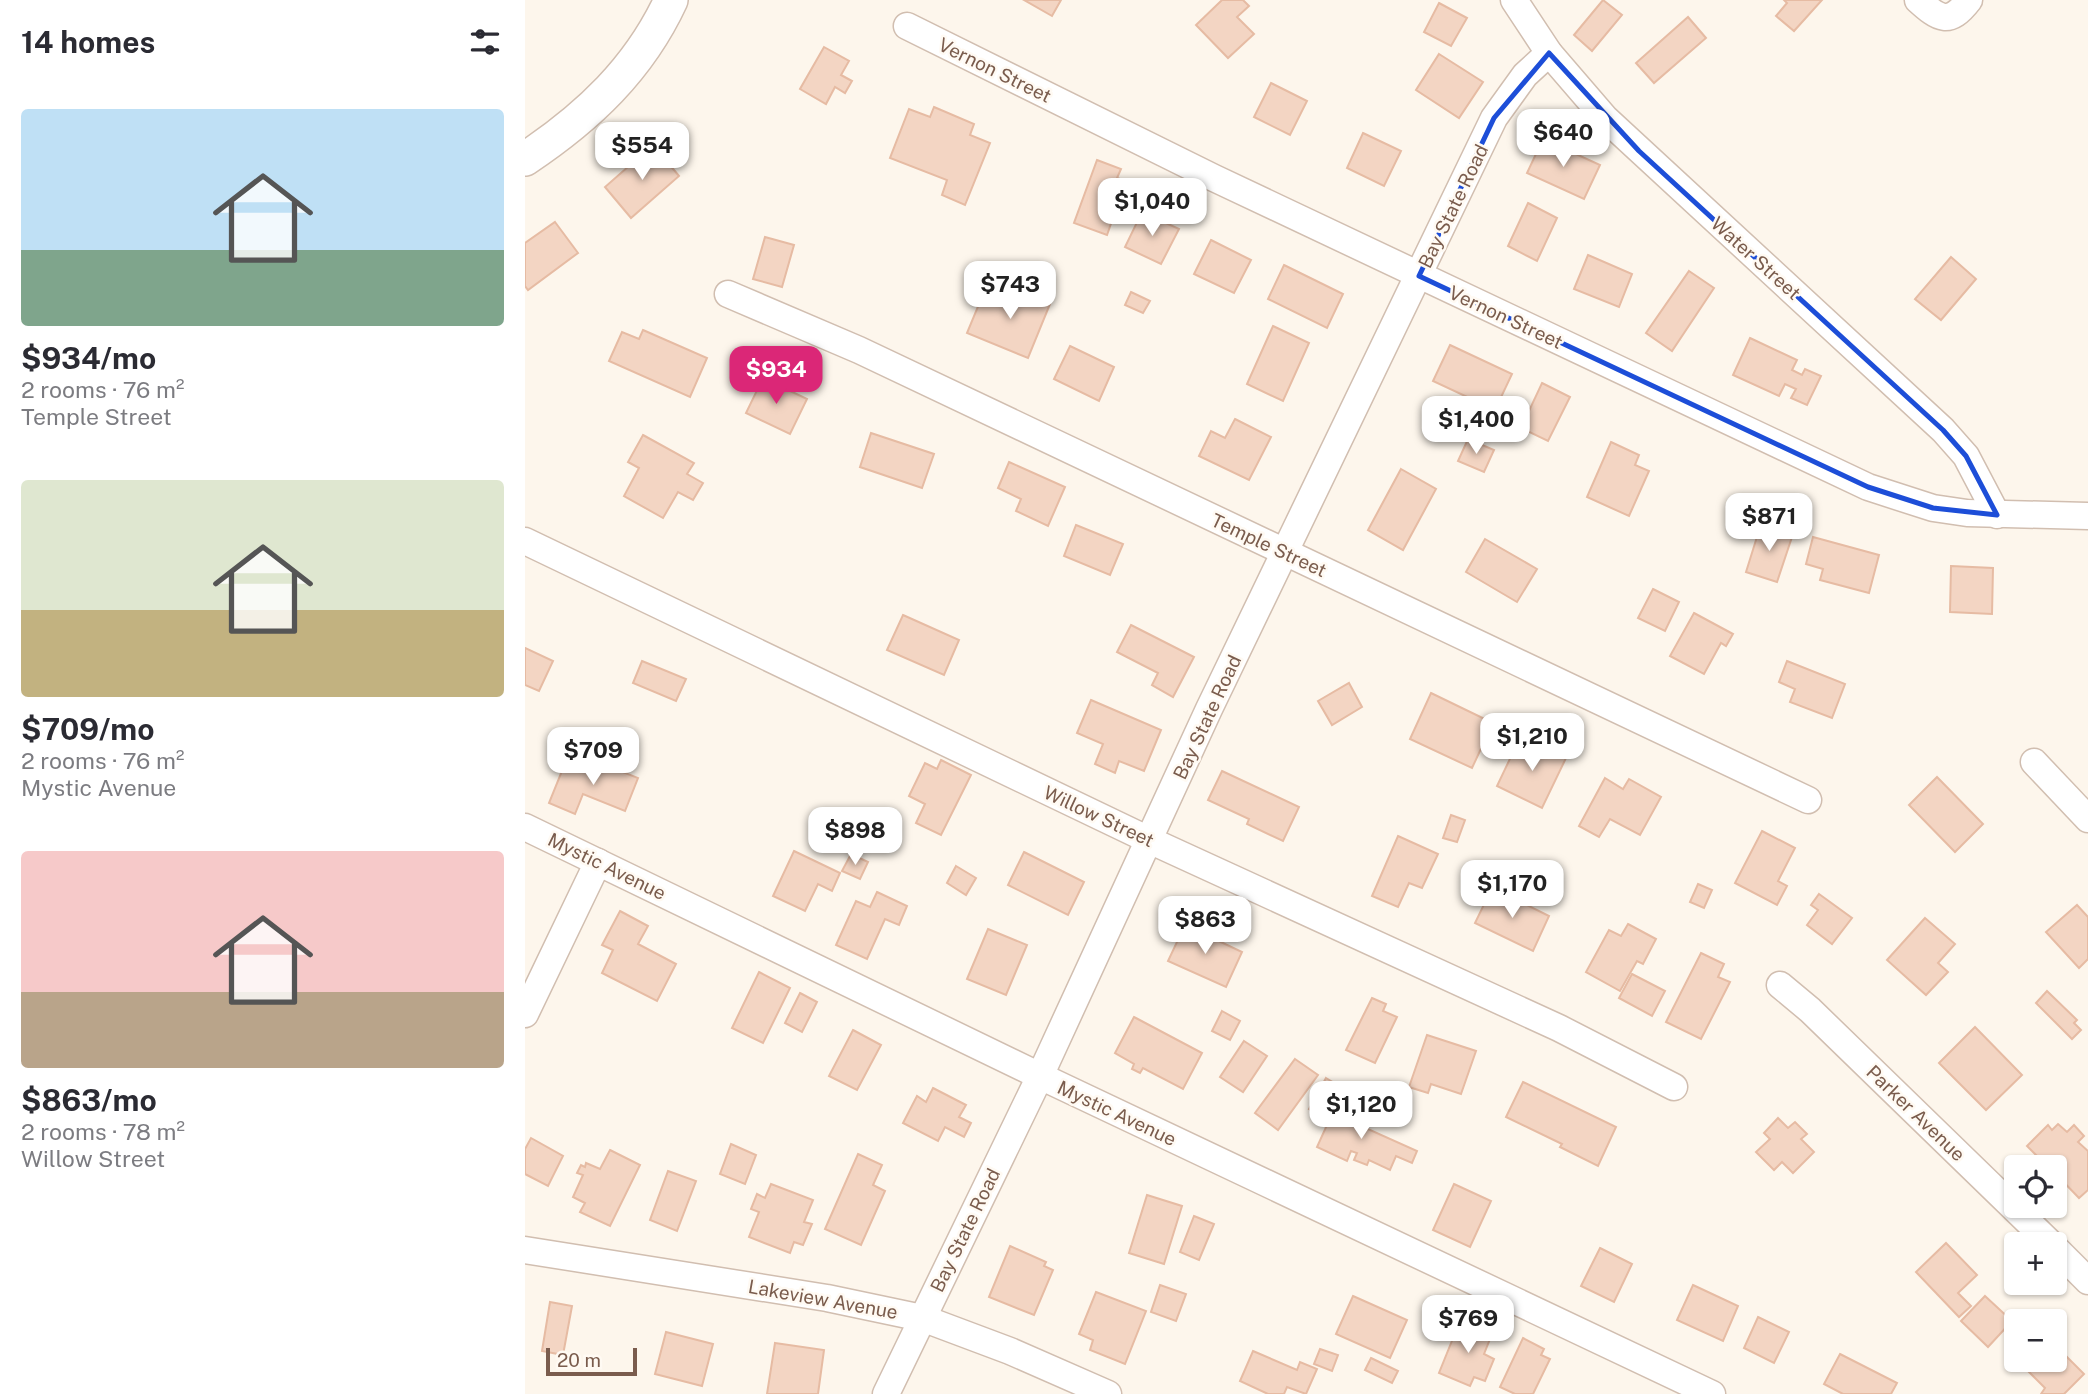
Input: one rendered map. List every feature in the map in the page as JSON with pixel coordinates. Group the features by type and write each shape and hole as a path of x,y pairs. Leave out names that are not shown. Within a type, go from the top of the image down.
{"street":[{"path":"525,159 574,126 608,94 635,63 658,28 671,0"},
{"name":"Water Street","path":"1514,0 1549,53 1575,86 1639,151 1943,430 1966,456 1997,515"},
{"path":"1917,0 1938,16 1946,18 1955,16 1969,0"},
{"name":"Vernon Street","path":"907,26 1419,276 1868,487 1933,508 1997,515 2088,516"},
{"name":"Bay State Road","path":"886,1394 1040,1076 1149,840 1494,118 1525,75 1549,53"},
{"name":"Temple Street","path":"728,295 859,350 1808,800"},
{"name":"Willow Street","path":"525,541 1149,840 1559,1028 1674,1087"},
{"path":"2034,762 2088,820"},
{"name":"Mystic Avenue","path":"525,827 1040,1076 1711,1394"},
{"path":"525,1014 598,862"},
{"name":"Parker Avenue","path":"1780,985 1810,1010 2039,1232"},
{"name":"Lakeview Avenue","path":"525,1250 827,1298 922,1318 1010,1351 1108,1394"},
{"path":"2067,1260 2088,1281"}],"highlighted area":[{"path":"1549,53 1639,151 1943,430 1966,456 1997,515 1933,508 1868,487 1419,276 1494,118"}],"building":[{"path":"1024,0 1061,0 1052,16"},
{"path":"1222,0 1243,0 1249,6 1237,17 1254,34 1228,58 1196,25"},
{"path":"1603,0 1622,15 1592,51 1574,35"},
{"path":"1784,0 1822,0 1794,31 1776,16 1787,3"},
{"path":"1439,3 1467,18 1451,46 1424,32"},
{"path":"1688,17 1706,38 1654,83 1636,63"},
{"path":"824,47 849,61 841,75 852,81 845,93 835,87 826,104 800,89"},
{"path":"1439,54 1483,82 1459,118 1416,90"},
{"path":"1271,83 1307,101 1290,135 1254,117"},
{"path":"934,107 974,124 970,135 990,143 965,205 942,195 947,180 890,158 909,109 930,117"},
{"path":"1363,133 1401,151 1384,186 1347,168"},
{"path":"1543,139 1600,165 1584,199 1527,173"},
{"path":"653,145 679,176 631,218 605,187"},
{"path":"1097,160 1121,169 1117,178 1126,181 1107,235 1074,223"},
{"path":"1528,203 1557,218 1537,261 1508,246"},
{"path":"1142,212 1179,229 1161,264 1125,247"},
{"path":"555,222 578,253 528,290 525,286 525,243"},
{"path":"765,237 794,245 782,287 753,279"},
{"path":"1211,240 1251,260 1234,293 1194,274"},
{"path":"1588,255 1632,274 1619,307 1574,289"},
{"path":"1951,257 1976,279 1941,320 1915,299"},
{"path":"1284,265 1343,294 1327,328 1268,299"},
{"path":"1689,271 1714,288 1672,351 1646,333"},
{"path":"1010,288 1050,304 1028,358 967,333 984,292 1005,301"},
{"path":"1131,292 1150,301 1143,313 1125,305"},
{"path":"1273,326 1309,343 1283,401 1247,384"},
{"path":"643,330 707,358 690,397 609,361 622,332 639,339"},
{"path":"1750,338 1797,360 1792,370 1802,375 1805,369 1821,376 1807,405 1791,398 1796,389 1785,384 1779,396 1733,375"},
{"path":"1450,345 1512,374 1495,410 1433,381"},
{"path":"1070,346 1114,367 1099,401 1054,379"},
{"path":"763,378 807,399 790,434 746,413"},
{"path":"1542,383 1570,397 1548,441 1521,428"},
{"path":"1235,419 1271,437 1249,480 1199,456 1211,431 1225,438"},
{"path":"871,433 934,454 922,488 860,467"},
{"path":"643,435 694,463 687,474 703,483 693,500 678,492 663,518 624,496 639,468 628,462"},
{"path":"1468,439 1494,450 1484,472 1458,461"},
{"path":"1611,442 1639,455 1635,465 1649,471 1629,516 1587,497"},
{"path":"1009,462 1065,487 1048,526 1016,511 1021,499 998,488"},
{"path":"1401,469 1436,489 1403,550 1368,530"},
{"path":"1761,524 1793,534 1777,582 1746,572"},
{"path":"1076,525 1123,544 1110,575 1064,556"},
{"path":"1813,537 1879,555 1869,593 1820,580 1823,569 1806,564"},
{"path":"1485,539 1537,569 1517,602 1466,572"},
{"path":"1951,566 1993,568 1992,614 1950,612"},
{"path":"1653,589 1679,602 1665,631 1638,618"},
{"path":"1694,613 1733,634 1726,646 1721,643 1704,674 1670,656"},
{"path":"903,615 959,640 944,675 887,650"},
{"path":"1131,625 1194,657 1173,697 1152,685 1158,673 1117,652"},
{"path":"525,648 553,661 539,691 525,685"},
{"path":"642,661 686,679 676,701 633,683"},
{"path":"1787,661 1845,684 1832,718 1790,702 1795,689 1779,682"},
{"path":"1349,683 1362,707 1332,725 1318,701"},
{"path":"1431,693 1493,723 1472,768 1410,739"},
{"path":"1091,700 1161,730 1144,771 1119,761 1115,773 1095,764 1103,744 1077,733"},
{"path":"1518,742 1535,750 1538,744 1566,758 1542,808 1497,786"},
{"path":"941,760 971,775 941,835 916,823 925,804 909,796 925,763 937,769"},
{"path":"566,761 590,771 595,761 638,778 625,811 583,794 575,814 549,803"},
{"path":"1222,771 1299,807 1283,841 1247,824 1249,819 1208,800"},
{"path":"1937,777 1983,824 1955,852 1909,805"},
{"path":"1605,778 1623,789 1629,779 1661,797 1640,835 1610,819 1599,837 1579,826"},
{"path":"1451,815 1465,820 1457,842 1443,838"},
{"path":"1762,831 1795,848 1778,881 1787,886 1777,905 1735,883"},
{"path":"1398,836 1438,854 1422,888 1409,883 1398,907 1372,896"},
{"path":"794,851 840,873 832,891 818,884 805,911 773,896"},
{"path":"1024,852 1084,882 1068,915 1008,885"},
{"path":"851,854 868,862 860,879 842,871"},
{"path":"956,866 976,878 966,895 947,883"},
{"path":"1698,884 1712,890 1704,908 1690,902"},
{"path":"1492,888 1549,916 1533,951 1475,923"},
{"path":"877,892 907,906 899,925 885,919 867,959 836,945 856,901 870,907"},
{"path":"1819,894 1852,918 1832,944 1807,925 1818,910 1811,905"},
{"path":"2077,905 2088,917 2088,959 2079,968 2046,932"},
{"path":"620,911 648,926 638,944 676,964 657,1001 602,973 613,950 602,945"},
{"path":"1925,918 1955,944 1938,963 1948,972 1926,995 1887,960"},
{"path":"1628,924 1656,939 1643,964 1637,961 1620,991 1586,972 1609,930 1621,936"},
{"path":"1185,925 1242,952 1226,987 1168,961"},
{"path":"988,929 1027,945 1006,995 967,979"},
{"path":"1701,953 1724,964 1718,977 1730,982 1701,1039 1666,1022"},
{"path":"759,972 790,988 763,1043 732,1028"},
{"path":"1632,974 1665,991 1652,1016 1619,998"},
{"path":"2047,991 2077,1020 2074,1023 2081,1030 2072,1039 2036,1003"},
{"path":"800,993 817,1002 802,1032 785,1023"},
{"path":"1372,998 1386,1004 1383,1011 1397,1017 1375,1063 1346,1050"},
{"path":"1222,1011 1240,1021 1230,1040 1212,1031"},
{"path":"1134,1017 1202,1053 1183,1089 1143,1068 1140,1073 1132,1069 1134,1064 1115,1053"},
{"path":"1975,1027 2022,1075 1986,1110 1939,1063"},
{"path":"853,1030 881,1045 857,1090 829,1076"},
{"path":"1427,1035 1476,1051 1461,1094 1431,1084 1428,1093 1409,1087"},
{"path":"1244,1041 1267,1056 1243,1092 1220,1077"},
{"path":"1295,1059 1318,1075 1278,1130 1255,1113"},
{"path":"1326,1078 1341,1087 1324,1117 1309,1109"},
{"path":"1523,1082 1616,1127 1598,1166 1560,1147 1562,1144 1506,1117"},
{"path":"933,1088 966,1105 959,1117 971,1123 964,1137 945,1127 938,1141 903,1123 917,1096 926,1102"},
{"path":"1336,1105 1364,1118 1361,1126 1417,1151 1412,1163 1396,1156 1390,1170 1369,1160 1367,1165 1354,1160 1357,1153 1351,1151 1347,1161 1317,1147"},
{"path":"1778,1118 1788,1128 1795,1122 1807,1134 1801,1139 1814,1152 1793,1173 1782,1162 1774,1170 1756,1152 1770,1139 1764,1133"},
{"path":"2058,1124 2067,1132 2074,1125 2084,1136 2078,1142 2088,1151 2088,1190 2079,1198 2067,1186 2067,1155 2036,1155 2027,1146 2048,1125 2052,1130"},
{"path":"531,1138 563,1156 548,1186 525,1174 525,1149"},
{"path":"731,1144 756,1155 745,1184 720,1174"},
{"path":"610,1150 640,1165 610,1226 580,1212 585,1203 573,1197 583,1175 577,1173 581,1165 585,1167 586,1163 600,1169"},
{"path":"858,1154 882,1165 873,1185 885,1191 861,1245 825,1229"},
{"path":"668,1171 696,1181 677,1231 650,1220"},
{"path":"771,1184 813,1200 804,1222 812,1224 803,1245 794,1242 790,1253 749,1237 759,1212 751,1209 757,1194 765,1198"},
{"path":"1454,1184 1491,1201 1470,1247 1433,1230"},
{"path":"1147,1195 1182,1206 1164,1264 1129,1253"},
{"path":"1194,1216 1214,1224 1199,1260 1180,1252"},
{"path":"1946,1243 1977,1275 1958,1293 1971,1306 1959,1317 1916,1272"},
{"path":"1010,1246 1046,1262 1044,1266 1053,1270 1034,1315 989,1297"},
{"path":"1600,1248 1632,1264 1614,1302 1581,1286"},
{"path":"1160,1285 1186,1294 1176,1321 1151,1312"},
{"path":"1693,1285 1738,1306 1723,1341 1677,1320"},
{"path":"1096,1292 1146,1311 1125,1364 1090,1350 1093,1340 1079,1334"},
{"path":"1353,1296 1407,1320 1390,1358 1336,1334"},
{"path":"1985,1296 2004,1314 2004,1330 1988,1347 1961,1321"},
{"path":"550,1302 572,1306 563,1355 542,1351"},
{"path":"1758,1317 1789,1332 1774,1363 1744,1348"},
{"path":"1460,1321 1492,1334 1484,1354 1494,1359 1485,1381 1474,1377 1470,1386 1439,1373"},
{"path":"666,1332 713,1344 702,1386 655,1374"},
{"path":"1523,1338 1544,1349 1541,1355 1550,1359 1533,1394 1515,1394 1500,1387"},
{"path":"775,1343 824,1350 818,1394 767,1394"},
{"path":"1320,1349 1338,1355 1332,1371 1314,1364"},
{"path":"1253,1351 1297,1370 1300,1362 1317,1369 1306,1394 1287,1387 1284,1394 1268,1394 1240,1381"},
{"path":"1840,1354 1897,1383 1891,1394 1843,1394 1824,1384"},
{"path":"2067,1357 2084,1374 2064,1394 2041,1394 2045,1388 2029,1372 2067,1372"},
{"path":"1371,1358 1398,1371 1392,1383 1365,1370"}]}
